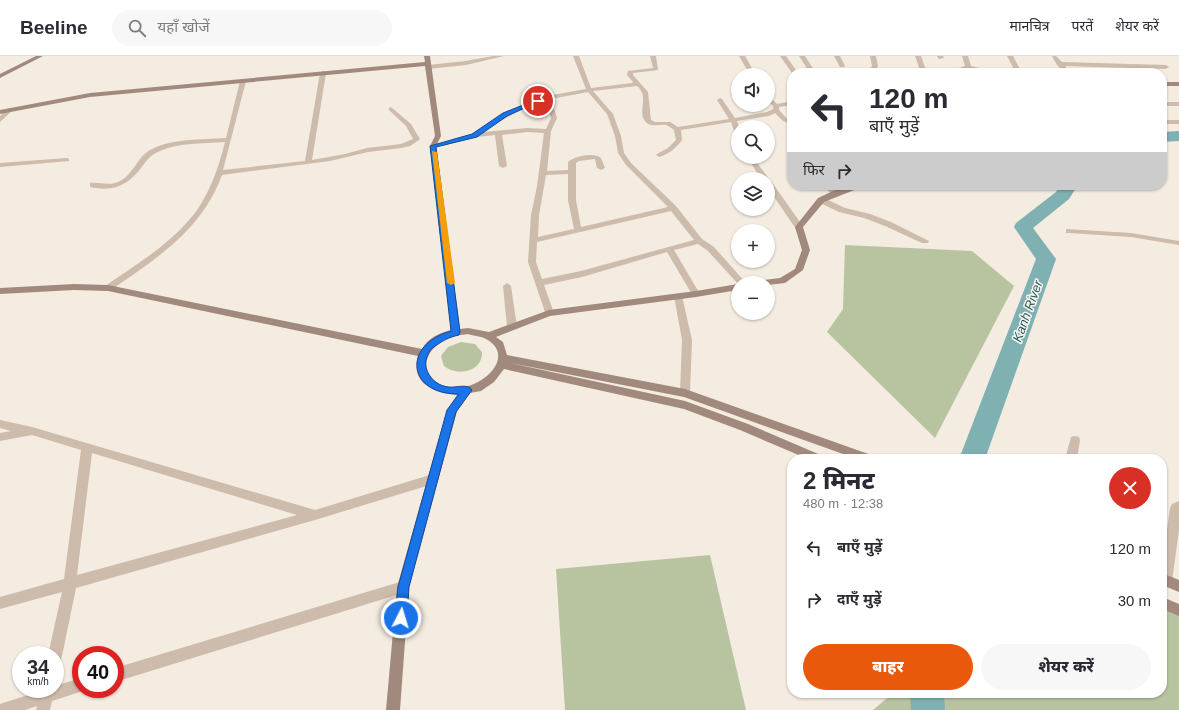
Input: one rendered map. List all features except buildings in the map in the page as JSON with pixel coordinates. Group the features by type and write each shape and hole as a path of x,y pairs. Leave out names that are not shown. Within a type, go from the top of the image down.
{"street":[{"path":"0,76 40,56"},
{"path":"0,112 90,95 427,62 466,63 501,56"},
{"path":"576,56 589,90 610,114 618,136 620,153 673,208 698,241 711,249 736,276"},
{"path":"653,56 656,69 630,72 631,77 645,89 648,111 646,115 648,121 651,123 667,123 677,129 731,120"},
{"path":"742,56 749,68"},
{"path":"783,56 791,68"},
{"path":"802,56 810,68"},
{"path":"837,56 842,66"},
{"path":"873,56 875,66 874,68"},
{"path":"918,56 922,68"},
{"path":"965,56 968,67"},
{"path":"1010,56 1016,68"},
{"path":"1054,57 1063,68"},
{"path":"427,62 438,136 433,146 456,332"},
{"path":"1059,64 1166,67"},
{"path":"965,68 973,68"},
{"path":"308,162 323,73"},
{"path":"108,288 178,236 200,211 216,182 242,81"},
{"path":"474,136 505,115 528,104 547,98 589,90 631,86 636,82"},
{"path":"1167,84 1179,84"},
{"path":"547,98 554,118 548,131 543,173 535,215 535,240 532,262 538,284 549,313"},
{"path":"720,100 733,120 769,114 776,108 787,104"},
{"path":"1167,104 1179,104"},
{"path":"776,108 787,121"},
{"path":"0,120 11,109"},
{"path":"218,173 308,162 415,142 417,139 409,125 391,109"},
{"path":"1167,122 1179,122"},
{"path":"659,155 676,145 679,140 677,129"},
{"path":"433,146 474,136 527,130 548,131"},
{"path":"498,133 503,166"},
{"path":"93,185 110,186 126,182 147,156 159,149 186,144 228,140"},
{"path":"578,231 572,200 572,162 577,159 598,158 601,168"},
{"path":"0,165 68,160"},
{"path":"543,173 571,172"},
{"path":"832,190 836,193"},
{"path":"799,227 821,200 846,190"},
{"path":"775,193 799,227 806,250 799,270 792,276 775,281"},
{"path":"821,200 842,210 867,216 888,224 925,241"},
{"path":"535,240 673,208"},
{"path":"1069,232 1131,235 1179,244"},
{"path":"538,284 564,279 698,241"},
{"path":"668,249 696,294"},
{"path":"507,286 512,327"},
{"path":"0,291 74,287 108,288 423,353"},
{"path":"489,336 549,313 731,288"},
{"path":"678,296 687,340 685,393"},
{"path":"456,332 475,332 489,336 500,345 502,362 493,378 477,388 448,391 426,380 420,367 423,353 434,341 442,336 456,332"},
{"path":"502,362 685,393 856,454"},
{"path":"502,362 686,404 807,454"},
{"path":"393,710 403,587 452,410 468,390"},
{"path":"0,424 32,431 315,515"},
{"path":"0,437 32,431"},
{"path":"1071,454 1075,440"},
{"path":"57,646 70,584 87,447"},
{"path":"0,603 315,515 433,479"},
{"path":"1167,562 1176,508 1179,506"},
{"path":"1167,581 1179,586"},
{"path":"124,672 403,587"},
{"path":"1167,605 1179,610"},
{"path":"3,710 33,698"},
{"path":"44,710 47,698"}],"green space":[{"path":"845,245 972,251 1014,286 935,438 827,332 843,309"},
{"path":"461,342 475,344 482,352 481,359 474,368 462,372 449,369 444,366 441,356 448,347"},
{"path":"710,555 746,710 565,710 556,569"},
{"path":"1167,605 1179,610 1179,710 873,710 887,698 1167,698"}],"waterway":[{"name":"Kanh River","path":"1167,137 1179,136"},
{"name":"Kanh River","path":"974,454 1046,259 1023,227 1063,195 1066,190"},
{"name":"Kanh River","path":"927,698 928,710"}],"slow traffic":[{"path":"434,152 451,283"}],"route":[{"path":"401,618 403,587 452,410 468,390 448,391 439,388 426,380 420,367 423,353 434,341 442,336 456,332 452,313 452,293 433,146 474,136 505,115 516,109 538,101"}]}
